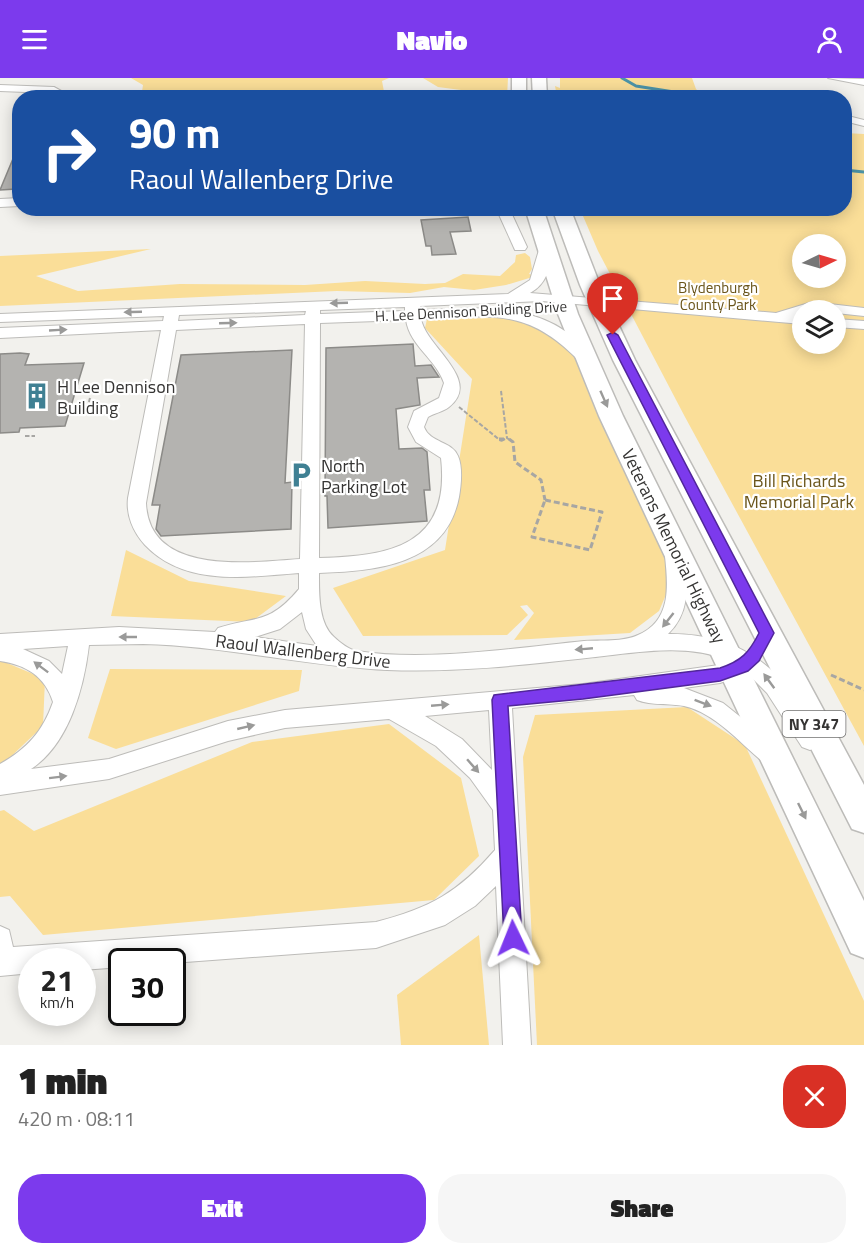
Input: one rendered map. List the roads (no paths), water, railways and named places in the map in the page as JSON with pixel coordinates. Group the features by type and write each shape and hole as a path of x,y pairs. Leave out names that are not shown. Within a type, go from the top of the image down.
{"highway":[{"name":"Veterans Memorial Highway","path":"536,216 546,250 585,358 674,545 735,660 776,759 864,940"},
{"name":"NY 347","path":"564,216 597,302 863,817"}],"street":[{"path":"832,81 864,82"},
{"path":"0,88 54,90"},
{"path":"506,216 520,247"},
{"path":"484,304 533,287 540,279 546,250"},
{"path":"597,302 792,319"},
{"name":"H. Lee Dennison Building Drive","path":"0,333 171,318 484,304 597,302"},
{"path":"484,304 544,323 559,332 585,358"},
{"path":"777,318 812,306 859,318"},
{"path":"171,318 137,498 137,513 143,529 161,550 199,567 233,570 361,562 391,557 417,548 439,528 448,507 450,457 443,450 424,441 416,427 420,415 447,399 450,382 448,370 417,335 413,307"},
{"path":"313,312 309,591 314,623 321,639 336,651 352,659"},
{"path":"16,332 22,317"},
{"name":"H. Lee Dennison Building Drive","path":"0,318 171,318"},
{"path":"642,644 666,625 678,604 674,545"},
{"path":"186,637 241,632 271,626 297,608 309,591"},
{"path":"583,693 735,660 759,651 766,633"},
{"path":"0,776 24,762 47,741 60,719 79,637"},
{"name":"Raoul Wallenberg Drive","path":"0,642 79,637 186,637 352,659 449,661 676,642 735,660"},
{"path":"0,653 25,658 47,670 59,688 64,704"},
{"path":"735,660 771,682 863,817"},
{"path":"0,784 109,770 228,731 268,722 583,693 660,693 699,700 723,713 776,759"},
{"path":"500,700 517,1045"},
{"path":"391,710 434,732 454,746 474,766 506,808"},
{"path":"0,962 376,935 430,919 454,908 485,881 509,852"},
{"path":"0,939 0,952"}],"waterway":[{"path":"622,78 636,86 661,90"},
{"path":"852,171 864,172"}],"place":[{"name":"H Lee Dennison Building","path":"37,396"},
{"name":"North Parking Lot","path":"301,475"}],"park label":[{"name":"Blydenburgh County Park","path":"718,296"},
{"name":"Bill Richards Memorial Park","path":"799,490"}]}
